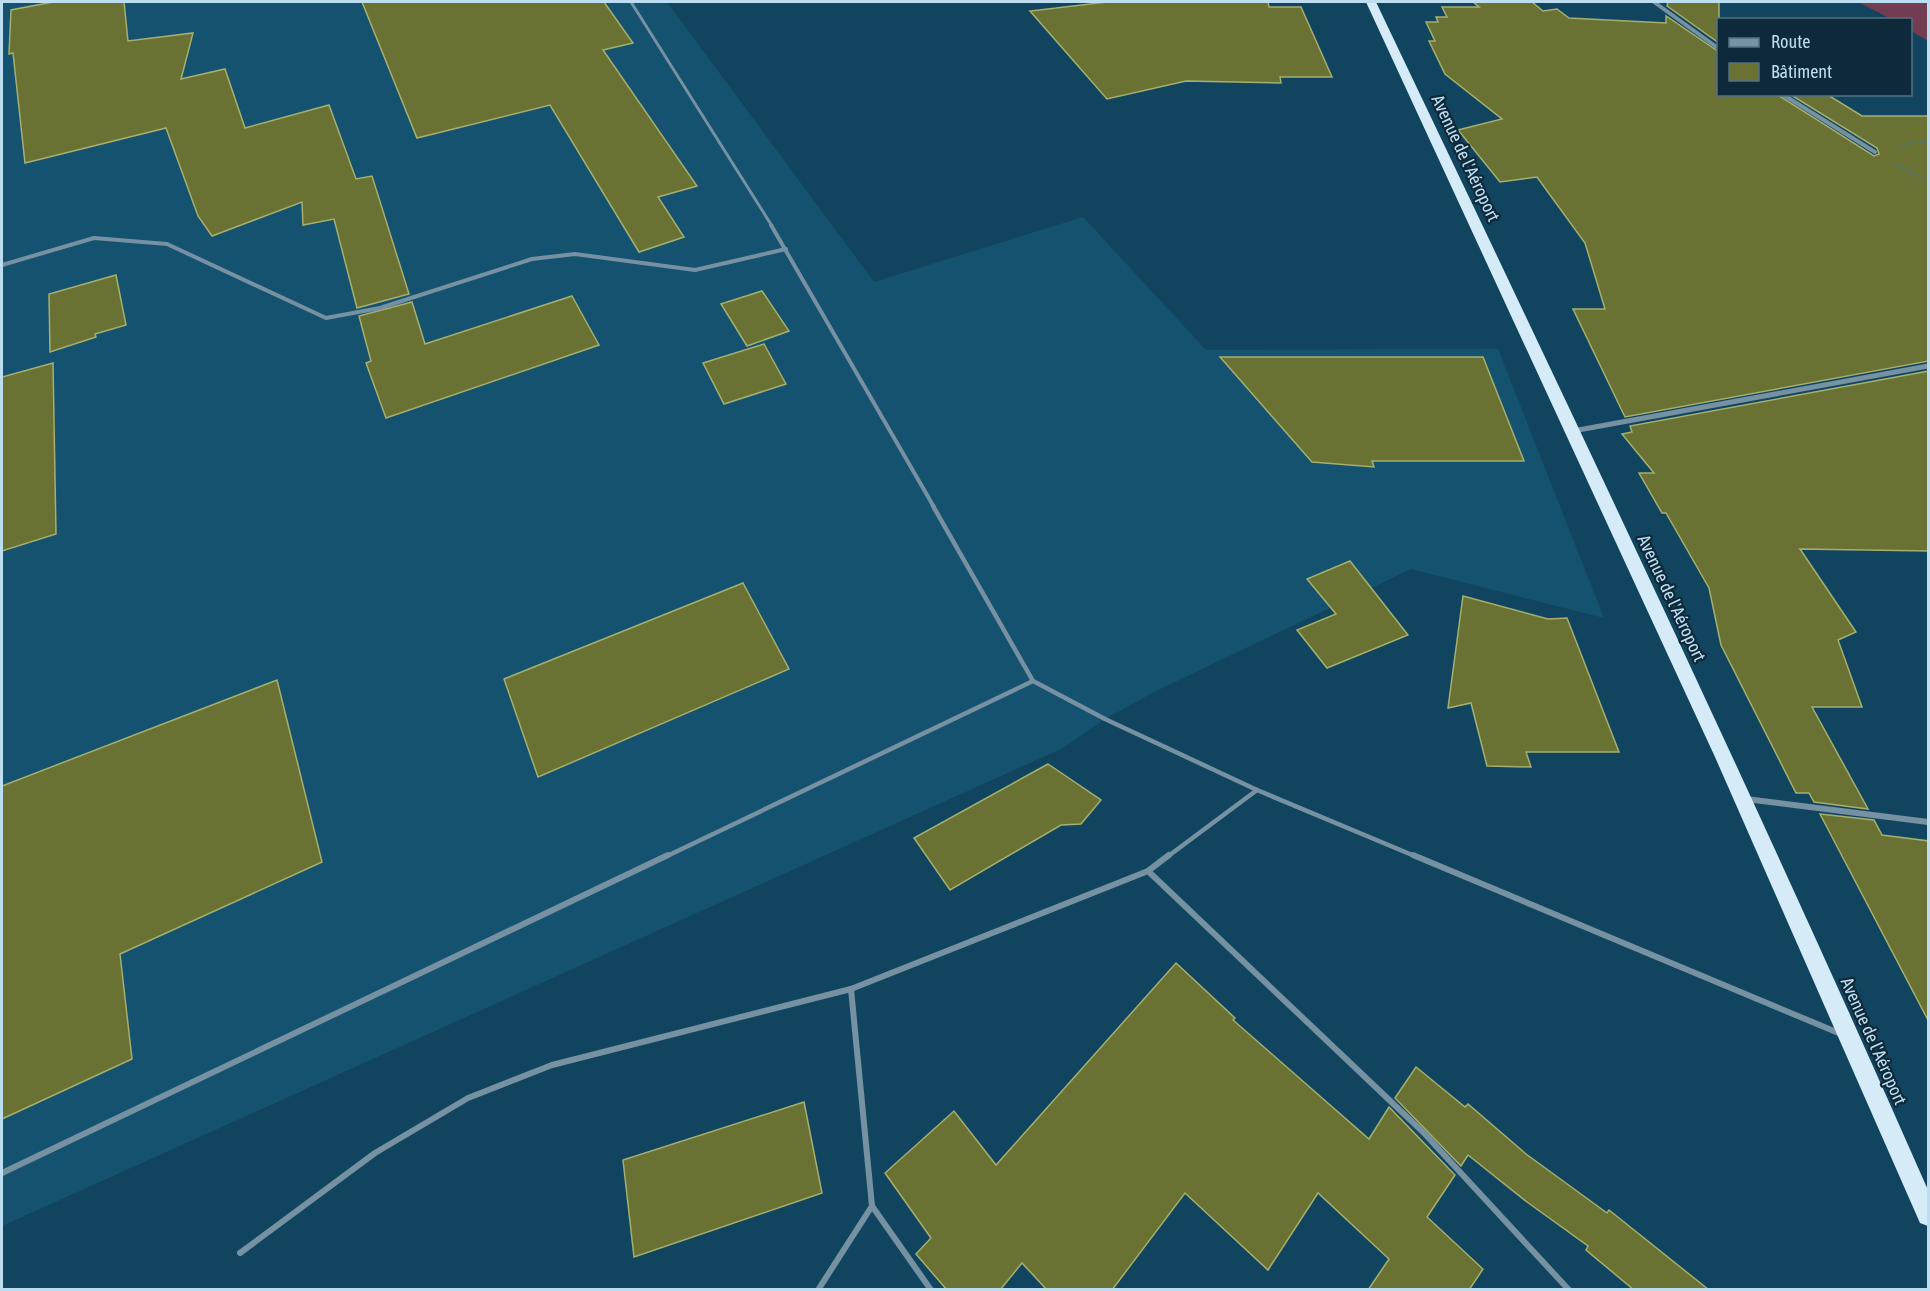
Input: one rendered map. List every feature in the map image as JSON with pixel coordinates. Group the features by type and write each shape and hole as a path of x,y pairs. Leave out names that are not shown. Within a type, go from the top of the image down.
{"highway":[{"name":"Avenue de l'Aéroport","path":"1371,2 1743,798 1929,1215"}],"street":[{"path":"1653,2 1717,47"},
{"path":"1785,96 1875,152"},
{"path":"1573,431 1929,366"},
{"path":"1743,798 1929,822"}],"lane":[{"path":"631,2 786,249 1033,681 1105,719 1257,790 1852,1039"},
{"path":"2,265 94,238 167,243 326,318 380,308 532,259 575,254 695,270 786,249"},
{"path":"2,1173 1033,681"},
{"path":"240,1253 375,1153 468,1098 552,1065 851,989 1148,872 1257,790"},
{"path":"1148,872 1423,1132 1569,1290"},
{"path":"851,989 872,1206 932,1290"},
{"path":"818,1290 872,1206"}],"path":[{"path":"1875,152 1929,182"}],"shaded area":[{"path":"2,2 667,2 874,282 1083,217 1206,350 1498,349 1604,618 1411,569 1154,692 1105,719 1061,749 2,1226"},
{"path":"1858,2 1928,2 1928,41 1912,32 1912,18 1889,18"}],"building":[{"path":"53,2 124,2 128,41 193,33 181,79 225,69 245,128 329,105 356,179 372,176 409,294 357,308 334,219 303,225 302,202 212,236 198,216 166,128 25,163 13,53 9,54 11,10"},
{"path":"362,2 604,2 633,43 603,50 697,186 658,197 684,237 639,252 550,105 417,138"},
{"path":"1107,2 1268,2 1269,7 1301,7 1332,77 1280,77 1281,83 1186,81 1107,99 1030,11"},
{"path":"1473,2 1532,2 1543,11 1557,9 1569,18 1666,23 1666,16 1717,51 1717,96 1780,96 1874,156 1879,154 1877,148 1793,96 1830,96 1862,116 1929,116 1929,361 1625,417 1573,309 1605,309 1585,243 1537,177 1500,182 1458,130 1502,119 1445,74 1429,41 1435,41 1426,22 1438,22 1436,17 1447,17 1442,7 1479,7"},
{"path":"1668,2 1719,2 1717,42 1667,6"},
{"path":"116,275 126,325 95,334 96,337 50,352 49,294"},
{"path":"762,291 789,331 747,346 721,304"},
{"path":"572,296 599,345 386,418 366,363 371,361 359,316 412,302 425,344"},
{"path":"764,344 786,384 724,404 703,363"},
{"path":"1220,357 1483,357 1524,461 1372,461 1374,467 1312,462"},
{"path":"53,363 56,534 2,551 2,377"},
{"path":"1929,371 1929,551 1800,549 1856,632 1838,640 1862,707 1812,707 1868,809 1814,802 1809,793 1796,793 1721,645 1709,588 1666,513 1662,513 1639,473 1654,473 1622,434 1632,432 1630,426"},
{"path":"1350,561 1408,635 1327,668 1297,630 1336,614 1307,579"},
{"path":"743,583 789,669 538,777 504,679"},
{"path":"1463,596 1548,619 1567,618 1619,752 1526,752 1531,767 1487,766 1471,703 1448,708"},
{"path":"277,680 322,862 120,954 132,1059 2,1119 2,786"},
{"path":"1048,764 1101,800 1081,824 1061,825 950,890 914,838"},
{"path":"1820,814 1874,820 1882,835 1929,841 1929,1022"},
{"path":"1176,963 1235,1018 1233,1020 1369,1139 1389,1107 1455,1175 1427,1217 1483,1269 1469,1290 1368,1290 1389,1259 1318,1193 1268,1270 1185,1193 1112,1290 1047,1290 1022,1263 1000,1290 947,1290 916,1254 931,1238 885,1173 954,1111 996,1165"},
{"path":"1416,1067 1465,1107 1468,1104 1526,1154 1607,1213 1609,1210 1709,1290 1634,1290 1586,1250 1588,1246 1468,1155 1461,1166 1395,1098"},
{"path":"804,1102 822,1193 634,1257 623,1160"}]}
